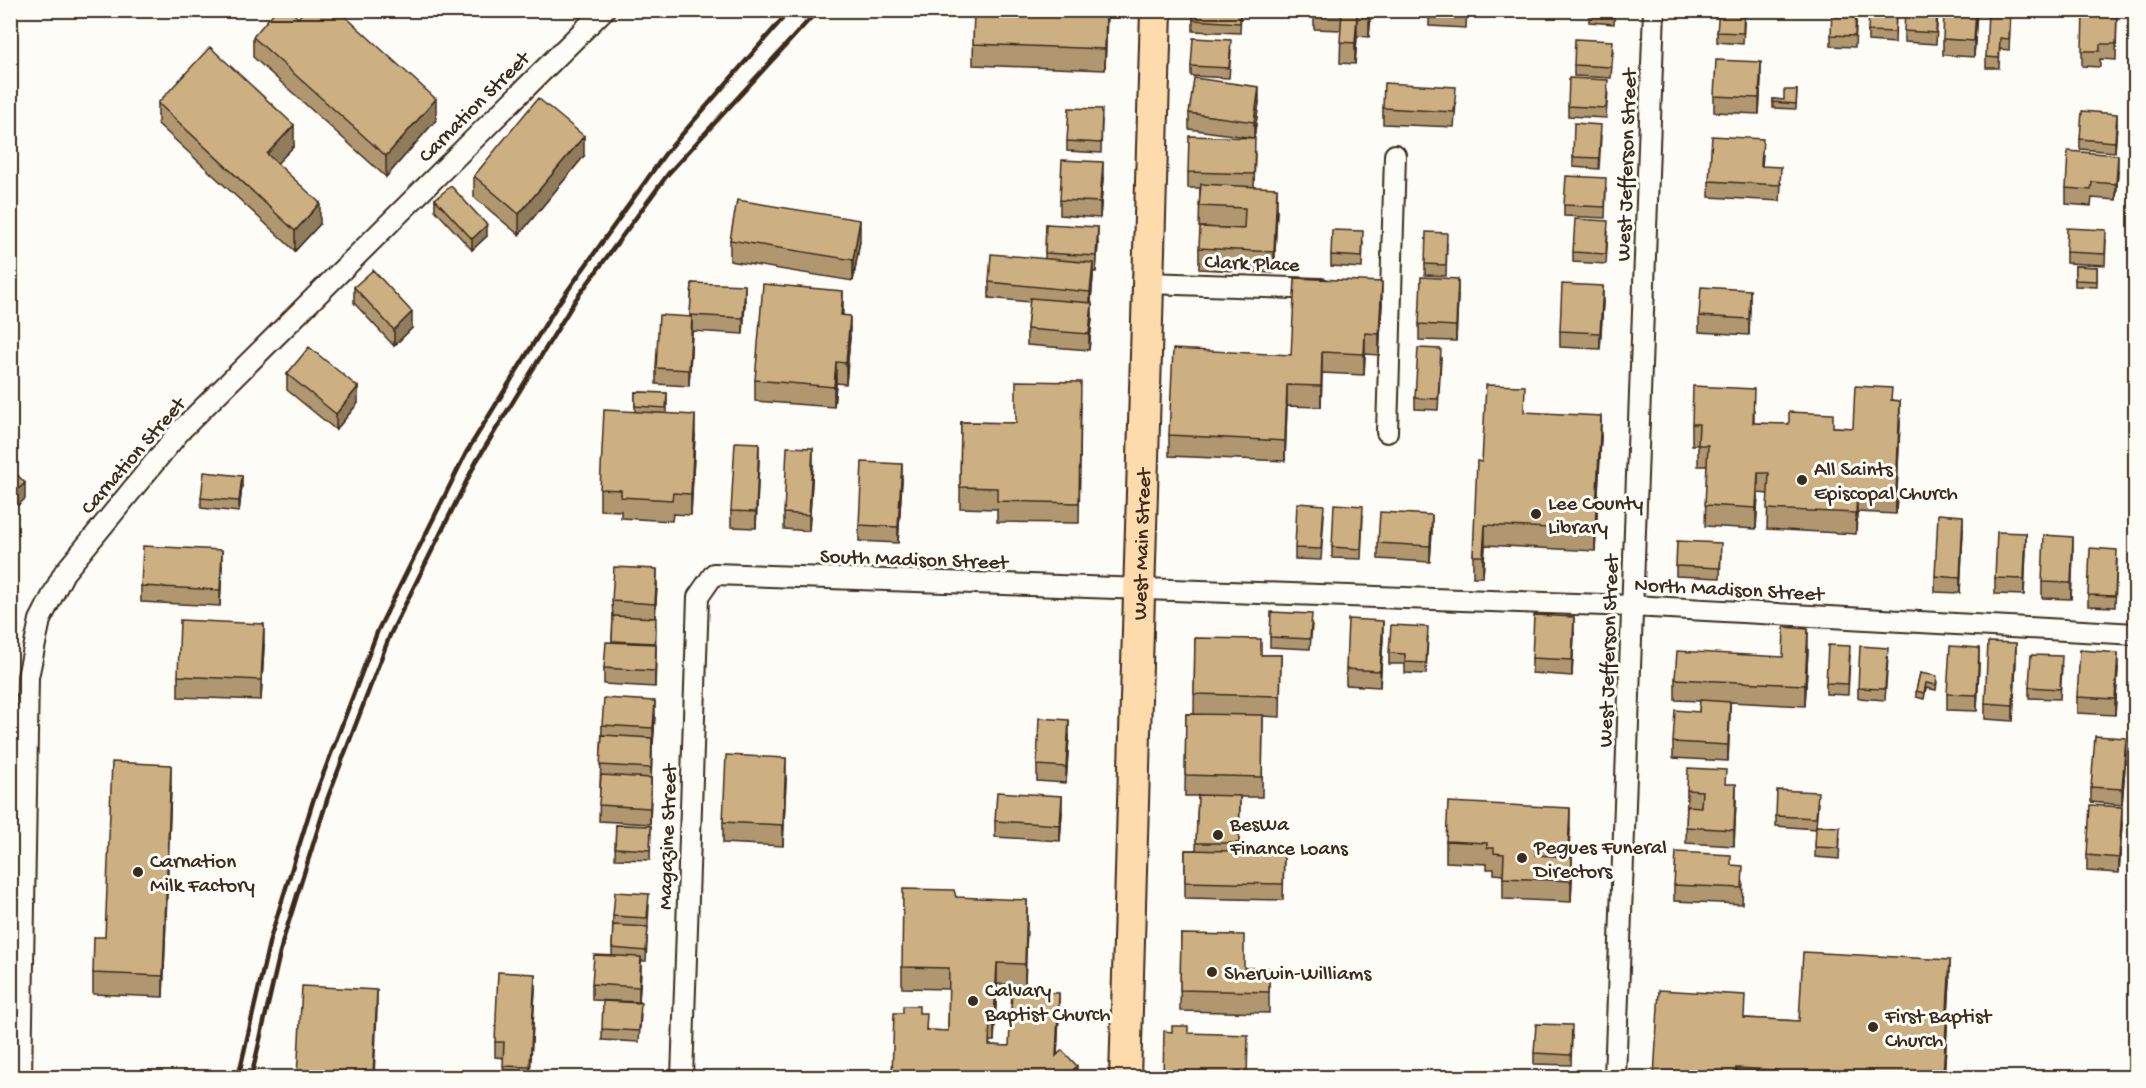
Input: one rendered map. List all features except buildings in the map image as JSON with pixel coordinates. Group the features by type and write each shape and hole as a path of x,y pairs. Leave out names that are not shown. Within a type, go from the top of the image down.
{"main road":[{"name":"West Main Street","path":"1125,1077 1156,10"}],"street":[{"name":"Carnation Street","path":"21,1077 28,677 40,620 64,573 181,430 604,10"},
{"name":"West Jefferson Street","path":"1615,1077 1654,10"},
{"path":"1387,432 1395,155"},
{"name":"Clark Place","path":"1147,283 1344,289"},
{"path":"1368,290 1391,291"},
{"name":"South Madison Street","path":"698,597 714,574 1140,591"},
{"name":"North Madison Street","path":"1140,591 1633,606 2136,634"},
{"name":"Magazine Street","path":"682,1077 698,597"}],"railway":[{"path":"238,1078 270,939 313,801 378,630 466,453 556,307 665,154 790,10"},
{"path":"251,1078 283,940 328,797 390,635 476,462 576,299 668,174 818,10"}],"place":[{"name":"All Saints Episcopal Church","path":"1802,480"},
{"name":"Lee County Library","path":"1536,514"},
{"name":"BesWa Finance Loans","path":"1218,835"},
{"name":"Pegues Funeral Directors","path":"1522,858"},
{"name":"Carnation Milk Factory","path":"138,872"},
{"name":"Sherwin-Williams","path":"1212,972"},
{"name":"Calvary Baptist Church","path":"973,1001"},
{"name":"First Baptist Church","path":"1873,1027"}]}
